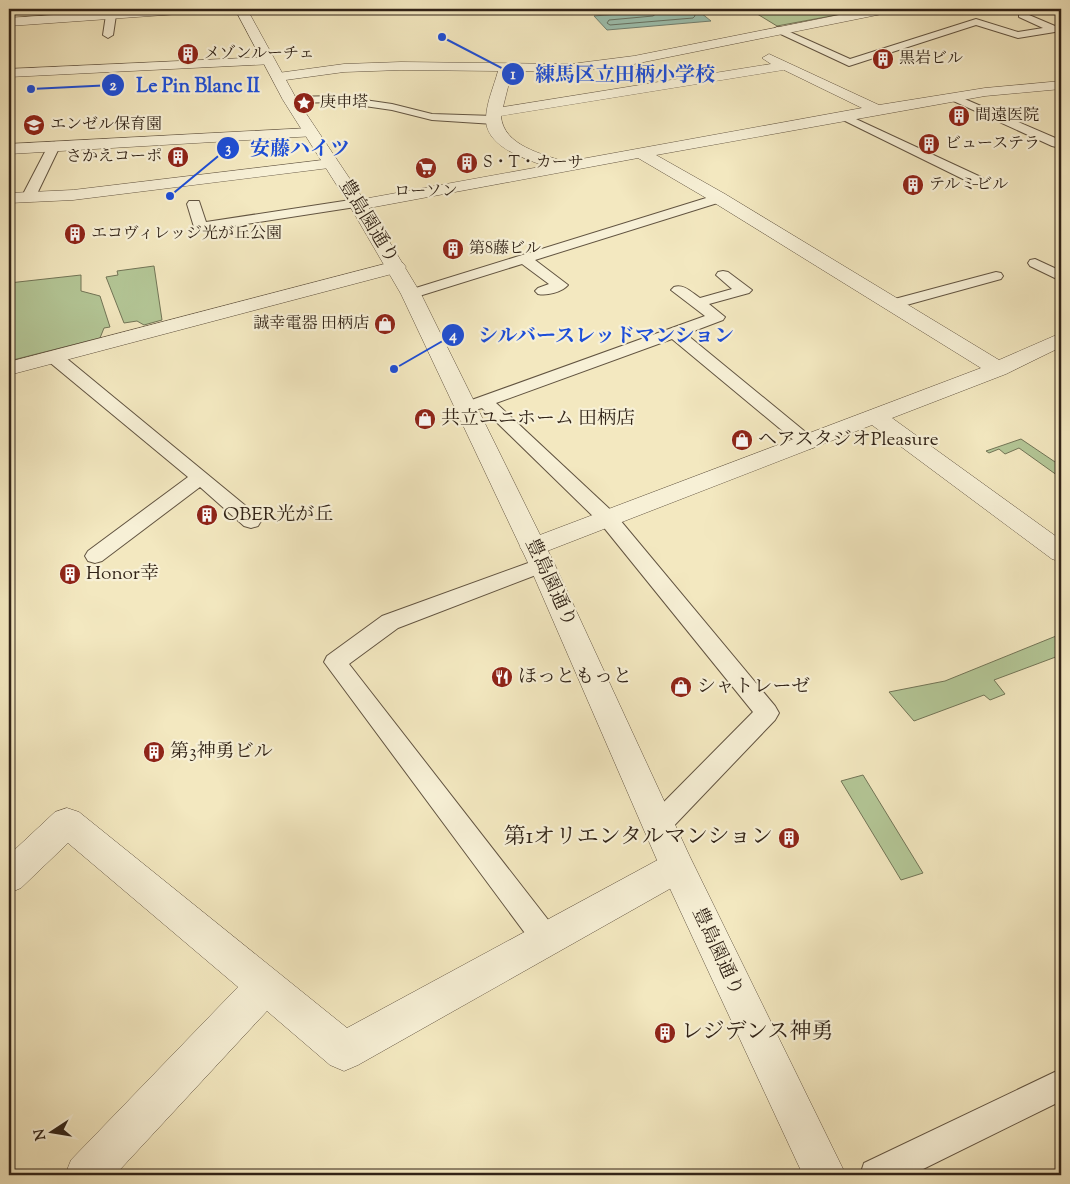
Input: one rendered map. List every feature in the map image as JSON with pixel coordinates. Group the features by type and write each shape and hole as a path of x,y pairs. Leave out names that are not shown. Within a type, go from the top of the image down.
{"street":[{"path":"9,22 52,14 111,15 193,9"},
{"name":"豊島園通り","path":"241,9 310,133 396,267 476,405 538,556 677,867 825,1175"},
{"path":"9,73 279,80 344,68 391,66 571,68 605,64 734,41 778,30 887,9"},
{"path":"734,41 877,110"},
{"path":"595,52 605,64"},
{"path":"494,117 785,66"},
{"path":"506,68 494,117 501,136 515,148 561,166"},
{"path":"357,204 953,97 1061,85"},
{"path":"9,149 310,133"},
{"path":"639,152 719,198 998,369"},
{"path":"9,198 73,195 331,164"},
{"path":"9,369 396,267"},
{"path":"538,556 608,519 998,369 1061,339"},
{"path":"876,417 1061,553"},
{"path":"9,877 67,822 344,1051 677,867"},
{"path":"86,1175 266,985"}],"lane":[{"path":"108,35 111,15"},
{"path":"1022,15 1058,29"},
{"path":"778,30 849,63 976,22 1018,35 1058,29"},
{"path":"279,80 337,99 432,117 494,117"},
{"path":"953,97 1056,143"},
{"path":"843,116 978,181"},
{"path":"28,198 54,146"},
{"path":"411,294 719,198"},
{"path":"194,204 201,226 357,204"},
{"path":"524,259 560,285 543,291"},
{"path":"1034,263 1061,277"},
{"path":"697,303 744,290 723,275"},
{"path":"892,304 996,276"},
{"path":"658,825 767,713 608,519 476,405 717,318 679,290"},
{"path":"674,332 808,442"},
{"path":"54,357 200,477 250,522"},
{"path":"95,556 200,477"},
{"path":"538,556 390,622 335,662 546,939"},
{"path":"876,1175 1061,1085"}],"shaded area":[{"path":"501,9 599,9 534,14"},
{"path":"749,9 869,9 777,26"},
{"path":"154,266 162,320 144,325 137,321 124,323 106,277 118,275 117,271"},
{"path":"81,275 81,291 100,296 110,327 104,328 100,338 9,361 9,283"},
{"path":"1021,439 1061,466 1061,478 1019,448 1005,454 999,449 989,453 986,451"},
{"path":"1061,634 1061,655 994,680 1005,694 990,700 984,695 914,721 889,692 945,681"},
{"path":"863,775 923,873 901,880 841,781"}],"water":[{"path":"696,9 711,21 607,30 594,16"}],"place":[{"name":"練馬区立田柄小学校","path":"442,37"},
{"name":"メゾンルーチェ","path":"188,54"},
{"name":"黒岩ビル","path":"883,59"},
{"name":"Le Pin Blanc II","path":"31,89"},
{"name":"庚申塔","path":"304,103"},
{"name":"間遠医院","path":"959,116"},
{"name":"エンゼル保育園","path":"34,125"},
{"name":"ビューステラ","path":"929,144"},
{"name":"さかえコーポ","path":"178,157"},
{"name":"S・T・カーサ","path":"467,163"},
{"name":"ローソン","path":"426,168"},
{"name":"テルミビル","path":"913,185"},
{"name":"安藤ハイツ","path":"170,196"},
{"name":"エコヴィレッジ光が丘公園","path":"75,234"},
{"name":"第8藤ビル","path":"453,249"},
{"name":"誠幸電器 田柄店","path":"385,324"},
{"name":"シルバースレッドマンション","path":"394,369"},
{"name":"共立ユニホーム 田柄店","path":"425,419"},
{"name":"ヘアスタジオPleasure","path":"742,440"},
{"name":"OBER光が丘","path":"207,515"},
{"name":"Honor幸","path":"70,574"},
{"name":"ほっともっと","path":"502,677"},
{"name":"シャトレーゼ","path":"681,687"},
{"name":"第3神勇ビル","path":"154,752"},
{"name":"第1オリエンタルマンション","path":"789,838"},
{"name":"レジデンス神勇","path":"665,1033"}]}
